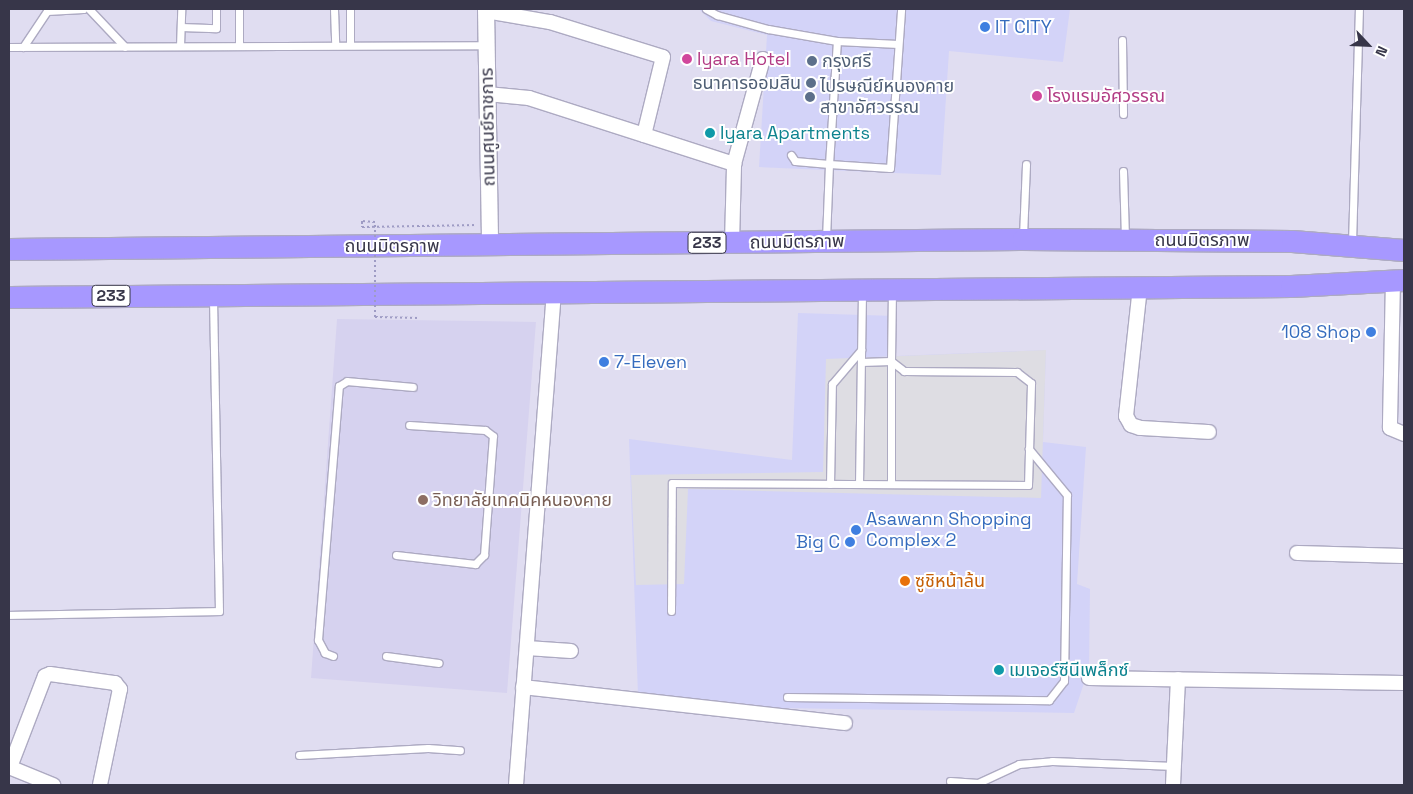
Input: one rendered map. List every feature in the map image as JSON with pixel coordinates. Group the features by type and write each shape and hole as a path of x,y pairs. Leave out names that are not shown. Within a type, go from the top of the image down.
{"main road":[{"name":"ถนนมิตรภาพ","path":"9,248 490,235 732,243 1022,239 1292,241 1404,250"},
{"name":"233","path":"9,297 892,291 1292,286 1399,280"},
{"path":"9,304 72,296"}],"street":[{"name":"ถนนศูนย์ราชการ","path":"486,10 490,235"},
{"path":"486,10 550,22 663,57 644,135"},
{"path":"732,243 734,164 762,59"},
{"path":"487,94 529,98 734,164"},
{"path":"1399,280 1390,428 1404,434"},
{"path":"1140,287 1126,416 1131,425 1140,428 1209,432"},
{"path":"516,785 554,293"},
{"path":"1297,553 1404,556"},
{"path":"526,648 571,651"},
{"path":"53,785 9,767 45,676 50,674 115,683 120,690 100,785"},
{"path":"1090,678 1404,683"},
{"path":"1173,785 1178,679"},
{"path":"523,687 845,723"}],"lane":[{"path":"22,47 48,11 83,9"},
{"path":"88,9 125,47"},
{"path":"180,46 181,9"},
{"path":"181,27 216,28 216,9"},
{"path":"239,9 239,46"},
{"path":"334,9 335,46"},
{"path":"350,9 350,45"},
{"path":"706,9 717,15 768,28 837,41 898,44"},
{"path":"791,155 795,161 890,168 901,9"},
{"path":"1352,246 1359,9"},
{"path":"1122,40 1123,114"},
{"path":"826,241 837,41"},
{"path":"9,47 486,44"},
{"path":"1022,239 1026,164"},
{"path":"1123,171 1125,240"},
{"path":"859,484 862,291"},
{"path":"891,484 892,291"},
{"path":"9,614 219,611 213,296"},
{"path":"830,484 832,384 861,350"},
{"path":"671,611 672,483 1028,485 1031,383 1017,372 904,371 891,362 861,362"},
{"path":"333,656 326,653 318,640 339,386 347,381 413,387"},
{"path":"396,556 475,564 484,555 493,436 485,430 409,425"},
{"path":"787,697 1049,700 1064,681 1067,495 1029,449"},
{"path":"386,656 439,663"},
{"path":"299,755 428,748 460,750"},
{"path":"950,781 978,783 1019,764 1052,761 1174,766"}],"path":[{"path":"419,318 375,317 375,222 362,221 362,227 490,235"}],"shaded area":[{"path":"9,9 1404,9 1404,785 9,785"},
{"path":"699,9 1070,9 1063,62 949,51 941,175 759,167 767,35 711,21"},
{"name":"Asawann Shopping Complex 2","path":"798,313 896,316 896,356 1046,350 1043,442 1086,447 1077,584 1090,589 1089,668 1074,713 782,708 638,695 629,439 792,460"},
{"name":"วิทยาลัยเทคนิคหนองคาย","path":"337,319 536,322 507,693 311,678"},
{"path":"1046,350 1041,498 688,489 684,584 636,585 631,475 823,472 826,359"}],"place":[{"name":"IT CITY","path":"985,27"},
{"name":"Iyara Hotel","path":"687,59"},
{"name":"กรุงศรี","path":"812,61"},
{"name":"ธนาคารออมสิน","path":"811,83"},
{"name":"โรงแรมอัศวรรณ","path":"1037,96"},
{"name":"ไปรษณีย์หนองคาย สาขาอัศวรรณ","path":"810,97"},
{"name":"Iyara Apartments","path":"710,133"},
{"name":"108 Shop","path":"1371,332"},
{"name":"7-Eleven","path":"604,362"},
{"name":"วิทยาลัยเทคนิคหนองคาย","path":"423,500"},
{"name":"Asawann Shopping Complex 2","path":"856,530"},
{"name":"Big C","path":"850,542"},
{"name":"ซูชิหน้าล้น","path":"905,581"},
{"name":"เมเจอร์ซีนีเพล็กซ์","path":"999,670"}]}
